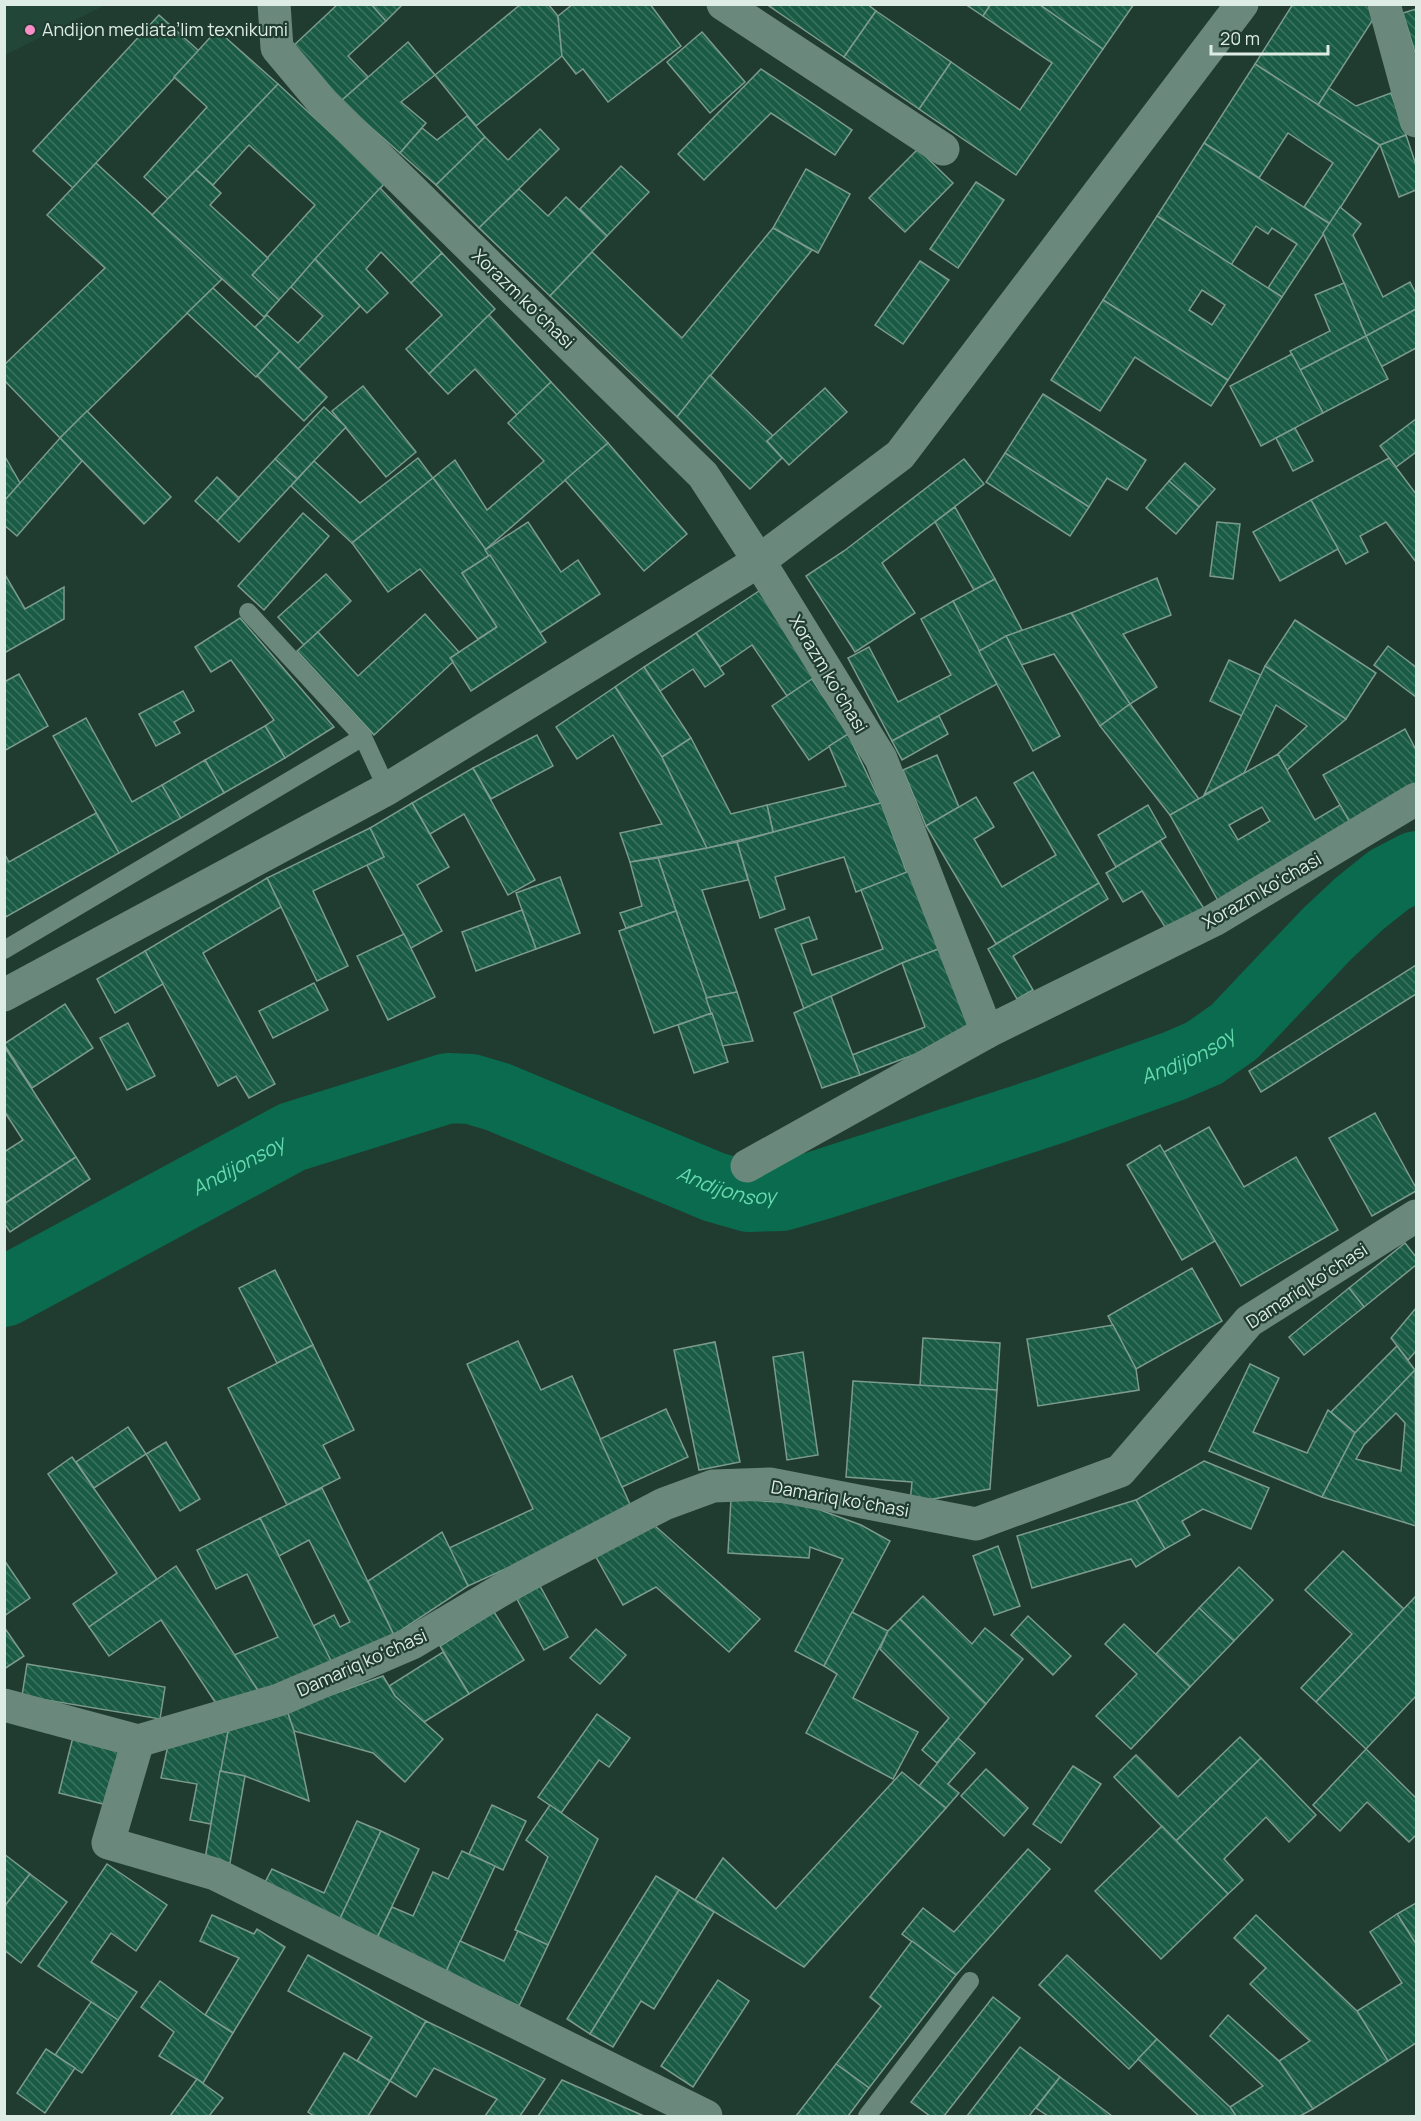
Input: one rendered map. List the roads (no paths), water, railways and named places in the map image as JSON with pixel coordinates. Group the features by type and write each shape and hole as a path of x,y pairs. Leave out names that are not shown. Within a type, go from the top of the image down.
{"street":[{"name":"Xorazm koʻchasi","path":"274,4 278,48 324,104 703,475 759,561 880,759 987,1032 1214,920 1416,799"},
{"path":"723,4 943,149"},
{"path":"4,995 387,789 759,561 900,455 1242,4"},
{"path":"1384,4 1416,121"},
{"path":"747,1166 987,1032"},
{"name":"Damariq koʻchasi","path":"138,1741 279,1700 412,1643 520,1579 664,1504 713,1486 770,1484 976,1524 1120,1471 1249,1321 1416,1216"},
{"path":"4,1705 138,1741 108,1843 215,1874 706,2116"}],"lane":[{"path":"248,612 363,737 387,789"},
{"path":"4,950 363,737"},
{"path":"867,2116 970,1981"}],"waterway":[{"name":"Andijonsoy","path":"4,1292 292,1137 448,1088 471,1089 498,1097 714,1187 749,1197 782,1196 820,1185 1051,1110 1204,1053 1234,1032 1327,934 1359,904 1389,880 1416,866"}],"place":[{"name":"Andijon mediataʼlim texnikumi","path":"30,30"}]}
